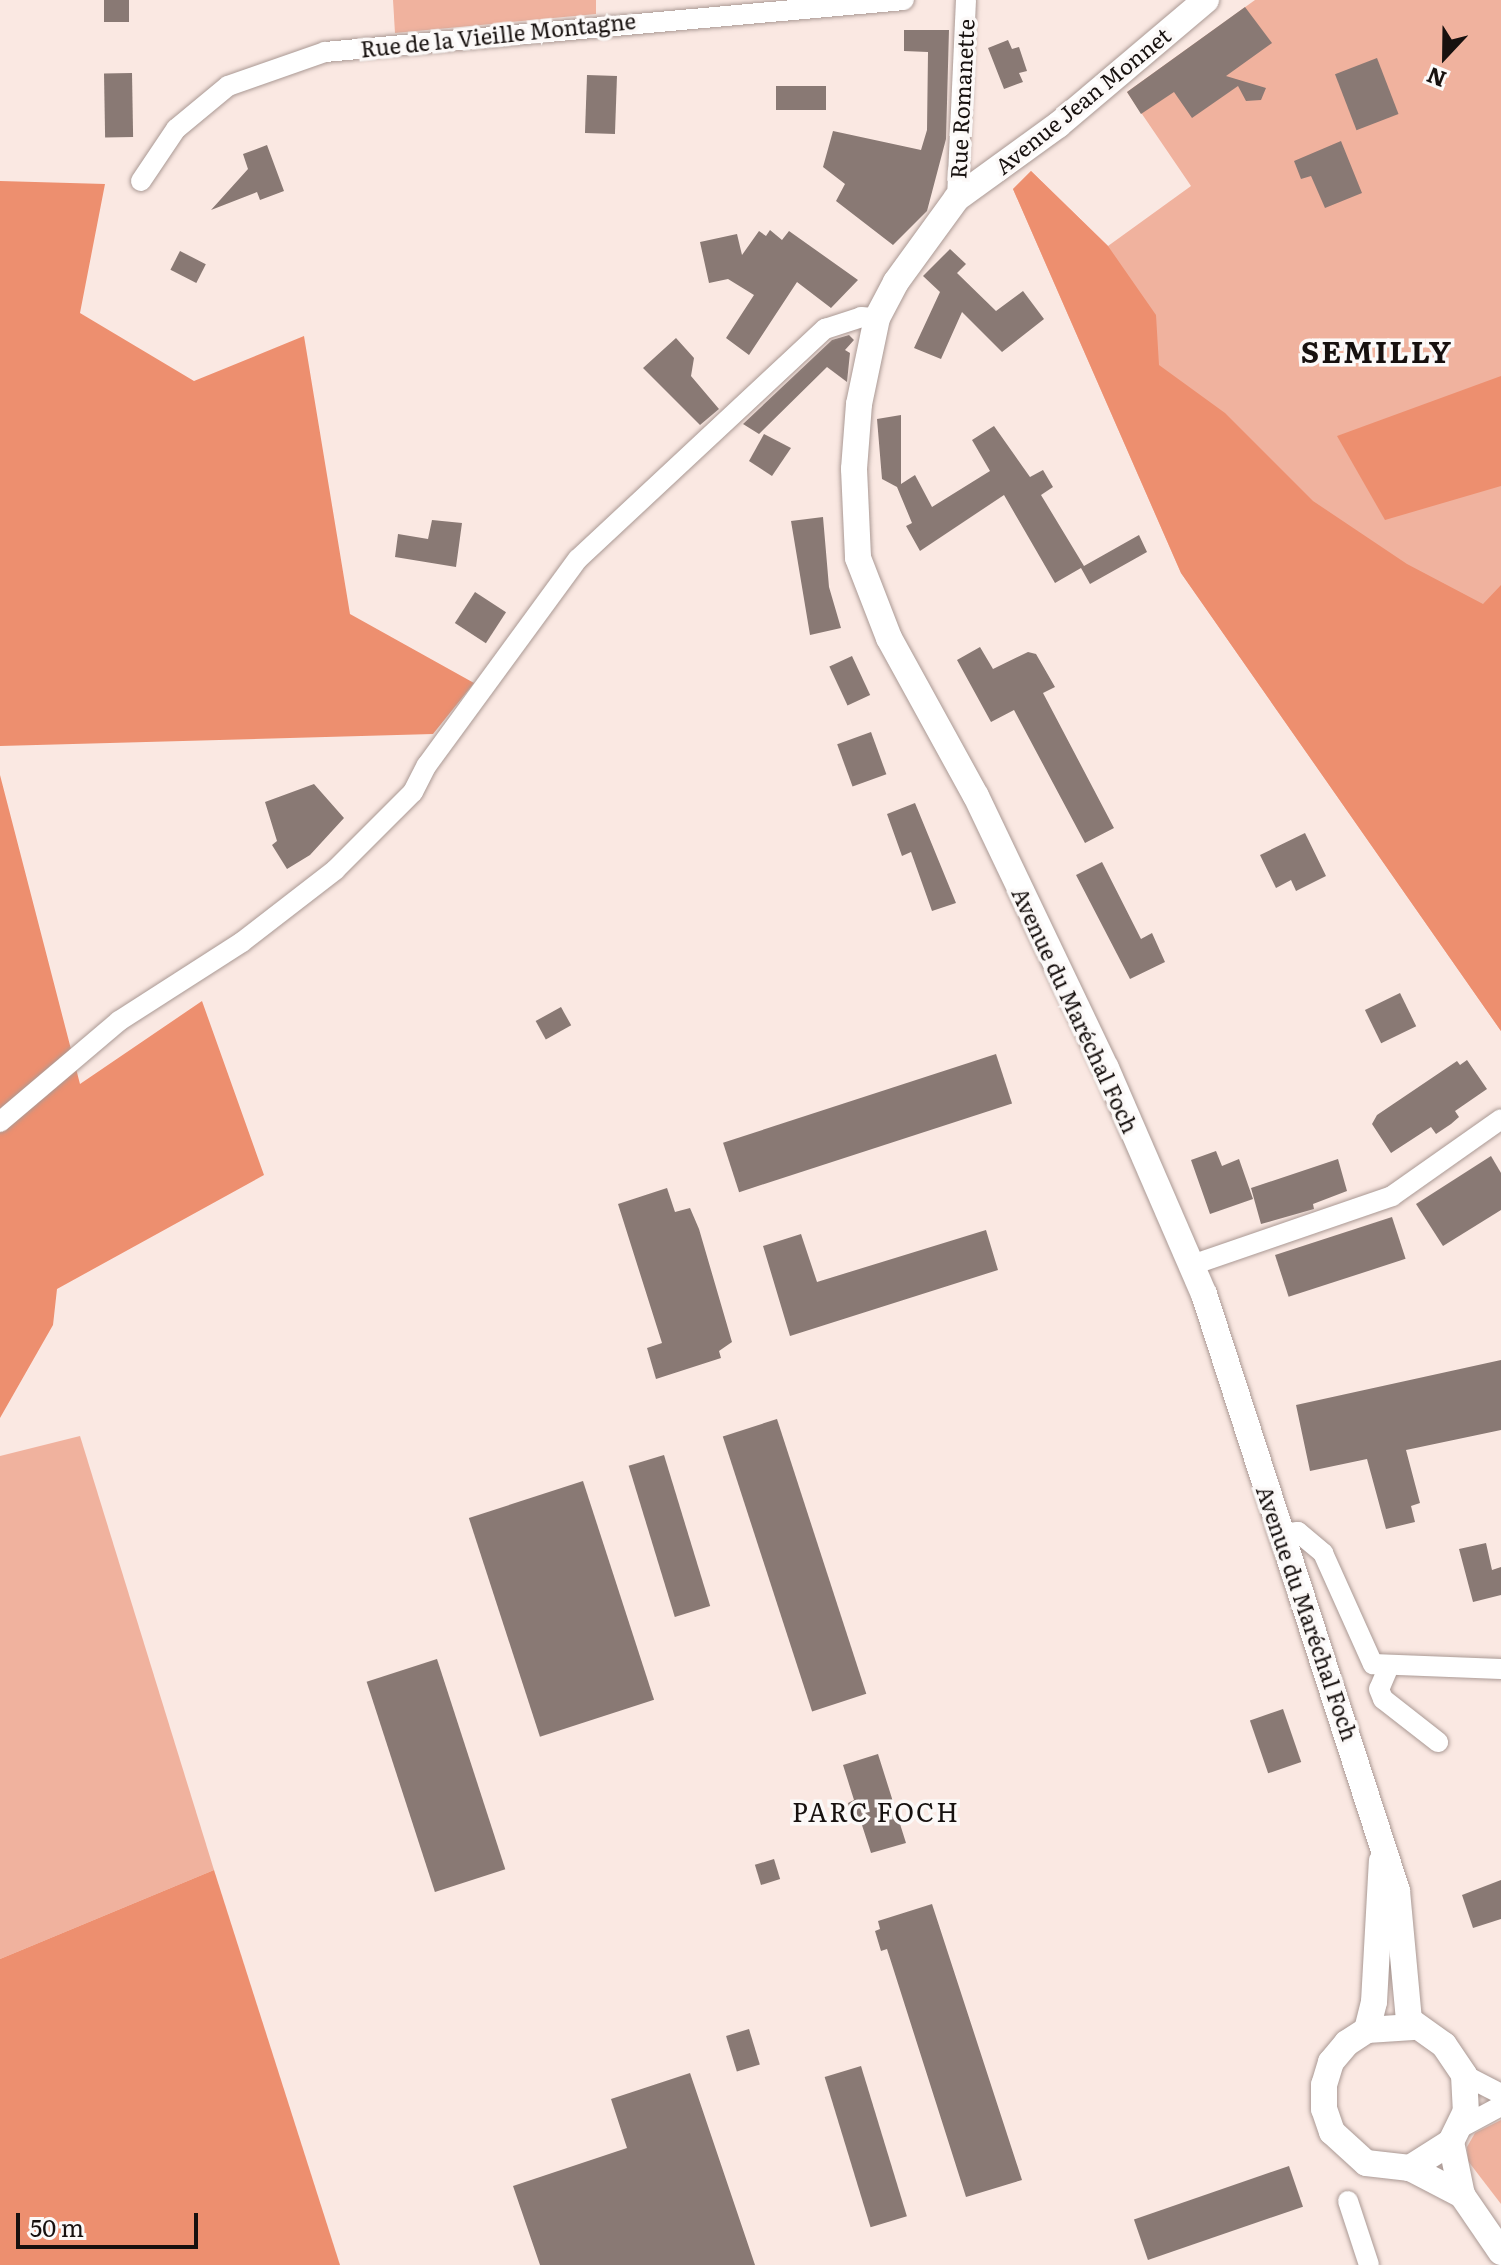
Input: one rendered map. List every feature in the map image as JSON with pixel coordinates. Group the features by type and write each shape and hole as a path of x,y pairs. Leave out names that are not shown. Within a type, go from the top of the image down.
{"main road":[{"name":"Avenue Jean Monnet","path":"957,198 1058,125 1206,0"},
{"name":"Avenue du Maréchal Foch","path":"957,198 896,282 877,318 859,404 854,469 858,558 889,638 976,796 1106,1068 1192,1265 1383,1841 1397,1891 1401,1965 1413,2027"},
{"path":"1383,1841 1374,2002 1367,2030 1331,2062 1324,2085 1324,2109 1332,2132 1347,2150 1366,2163 1410,2168 1462,2195"},
{"path":"1367,2030 1413,2027 1444,2045 1464,2075 1466,2111 1455,2135 1410,2168"},
{"path":"1455,2135 1462,2195 1501,2252"}],"street":[{"name":"Rue de la Vieille Montagne","path":"141,181 176,129 228,86 325,52 904,0"},
{"name":"Rue Romanette","path":"957,198 966,0"},
{"path":"0,1122 119,1021 242,942 335,870 413,792 427,765 578,559 825,329 861,317 877,318"},
{"path":"1192,1265 1392,1196 1501,1119"},
{"path":"1281,1534 1298,1532 1323,1553 1373,1664 1501,1669"},
{"path":"1389,1666 1379,1689 1383,1699 1438,1742"},
{"path":"1464,2075 1501,2094"},
{"path":"1455,2135 1501,2106"},
{"path":"1348,2201 1369,2265"}],"shaded area":[{"path":"393,0 596,0 596,14 395,33"},
{"path":"1255,0 1501,0 1501,1031 1181,573 1013,189 1031,171 1108,246 1191,186 1127,92"},
{"path":"1031,171 1108,246 1156,315 1159,365 1225,413 1313,501 1407,564 1483,604 1501,585 1501,1031 1181,573 1013,189"},
{"path":"0,181 105,184 80,313 194,381 304,336 350,614 474,683 433,734 0,746"},
{"path":"1501,376 1501,486 1385,520 1337,436"},
{"path":"0,775 80,1084 202,1001 264,1175 57,1289 53,1325 0,1418"},
{"path":"80,1436 214,1870 0,1959 0,1456"},
{"path":"214,1870 340,2265 0,2265 0,1959"},
{"path":"1501,2120 1501,2204 1468,2161 1467,2147 1475,2133"}],"building":[{"path":"104,0 129,0 129,22 104,22"},
{"path":"1245,7 1272,43 1226,76 1266,88 1261,100 1246,101 1238,86 1192,118 1174,92 1141,114 1127,92"},
{"path":"904,30 949,30 946,139 927,211 893,245 836,201 845,184 823,167 833,131 921,150 927,130 928,52 904,51"},
{"path":"1008,40 1012,49 1019,47 1027,71 1019,73 1023,82 1004,89 988,48"},
{"path":"1377,58 1399,114 1356,130 1335,74"},
{"path":"104,73 132,73 133,137 105,137"},
{"path":"587,75 617,76 615,134 585,133"},
{"path":"776,86 826,86 826,110 776,110"},
{"path":"1341,141 1362,193 1325,208 1311,176 1301,179 1294,161"},
{"path":"267,145 284,191 260,200 257,192 211,210 248,169 243,154"},
{"path":"770,230 782,240 789,231 858,280 831,308 797,282 749,355 726,338 754,295 728,279 709,283 700,242 737,234 742,255 759,231 766,236"},
{"path":"950,249 966,264 957,273 996,311 1023,291 1044,319 1002,352 962,312 941,359 914,348 940,292 923,276"},
{"path":"180,251 206,264 196,283 170,270"},
{"path":"849,335 854,340 845,350 850,353 847,382 827,367 759,434 743,424 832,340"},
{"path":"676,338 694,358 691,376 719,409 700,425 643,368"},
{"path":"901,415 901,484 915,475 932,507 990,471 972,440 994,426 1030,477 1043,470 1053,487 1041,495 1084,566 1139,535 1147,552 1090,584 1081,568 1055,583 1004,495 920,551 906,526 912,523 897,487 882,479 877,419"},
{"path":"764,434 791,448 772,476 749,461"},
{"path":"823,517 829,587 841,628 810,635 791,521"},
{"path":"432,520 462,523 456,567 395,557 398,534 428,539"},
{"path":"475,592 506,612 486,643 455,623"},
{"path":"980,647 993,669 1028,652 1036,654 1055,687 1043,693 1114,828 1085,843 1014,710 991,722 957,660"},
{"path":"852,656 870,695 848,706 829,667"},
{"path":"871,732 886,774 853,787 837,744"},
{"path":"314,784 344,818 310,855 287,869 272,845 277,841 265,802"},
{"path":"915,803 956,903 932,911 911,852 902,856 887,814"},
{"path":"1305,833 1326,876 1296,891 1291,880 1276,888 1260,855"},
{"path":"1102,862 1141,939 1152,933 1165,962 1130,979 1076,875"},
{"path":"1400,993 1416,1026 1381,1043 1365,1010"},
{"path":"561,1007 571,1025 546,1039 536,1021"},
{"path":"996,1054 1012,1103 739,1192 723,1143"},
{"path":"1467,1060 1487,1089 1455,1111 1459,1117 1436,1134 1431,1127 1391,1153 1372,1124 1377,1115 1457,1061 1460,1065"},
{"path":"1216,1151 1222,1166 1239,1159 1253,1199 1210,1214 1191,1160"},
{"path":"1491,1156 1501,1173 1501,1210 1443,1246 1416,1204"},
{"path":"1338,1159 1347,1191 1313,1204 1314,1209 1261,1224 1251,1188"},
{"path":"667,1188 675,1212 690,1208 699,1229 732,1342 719,1351 721,1358 656,1379 647,1348 662,1343 618,1204"},
{"path":"1392,1217 1406,1259 1289,1297 1275,1255"},
{"path":"986,1230 998,1270 790,1336 763,1246 801,1234 817,1282"},
{"path":"1501,1360 1501,1430 1406,1450 1420,1503 1411,1506 1415,1522 1386,1529 1367,1459 1310,1471 1296,1405"},
{"path":"777,1419 866,1694 812,1711 723,1437"},
{"path":"664,1455 710,1606 675,1617 629,1466"},
{"path":"583,1481 654,1700 540,1737 469,1518"},
{"path":"1486,1543 1492,1570 1501,1567 1501,1595 1473,1602 1459,1549"},
{"path":"437,1659 505,1869 435,1892 367,1682"},
{"path":"1283,1709 1301,1762 1268,1773 1250,1720"},
{"path":"878,1754 906,1843 871,1853 860,1819 853,1821 848,1803 854,1800 843,1765"},
{"path":"774,1859 780,1879 761,1885 755,1865"},
{"path":"1501,1880 1501,1919 1473,1928 1462,1895"},
{"path":"932,1904 1022,2180 966,2197 887,1949 881,1951 875,1931 880,1929 878,1921"},
{"path":"749,2029 760,2064 737,2071 726,2036"},
{"path":"861,2066 907,2216 871,2227 825,2077"},
{"path":"690,2073 755,2265 540,2265 513,2186 627,2148 611,2099"},
{"path":"1289,2166 1303,2207 1148,2260 1134,2219"}],"district":[{"name":"SEMILLY","path":"1377,350"},
{"name":"PARC FOCH","path":"876,1811"}]}
